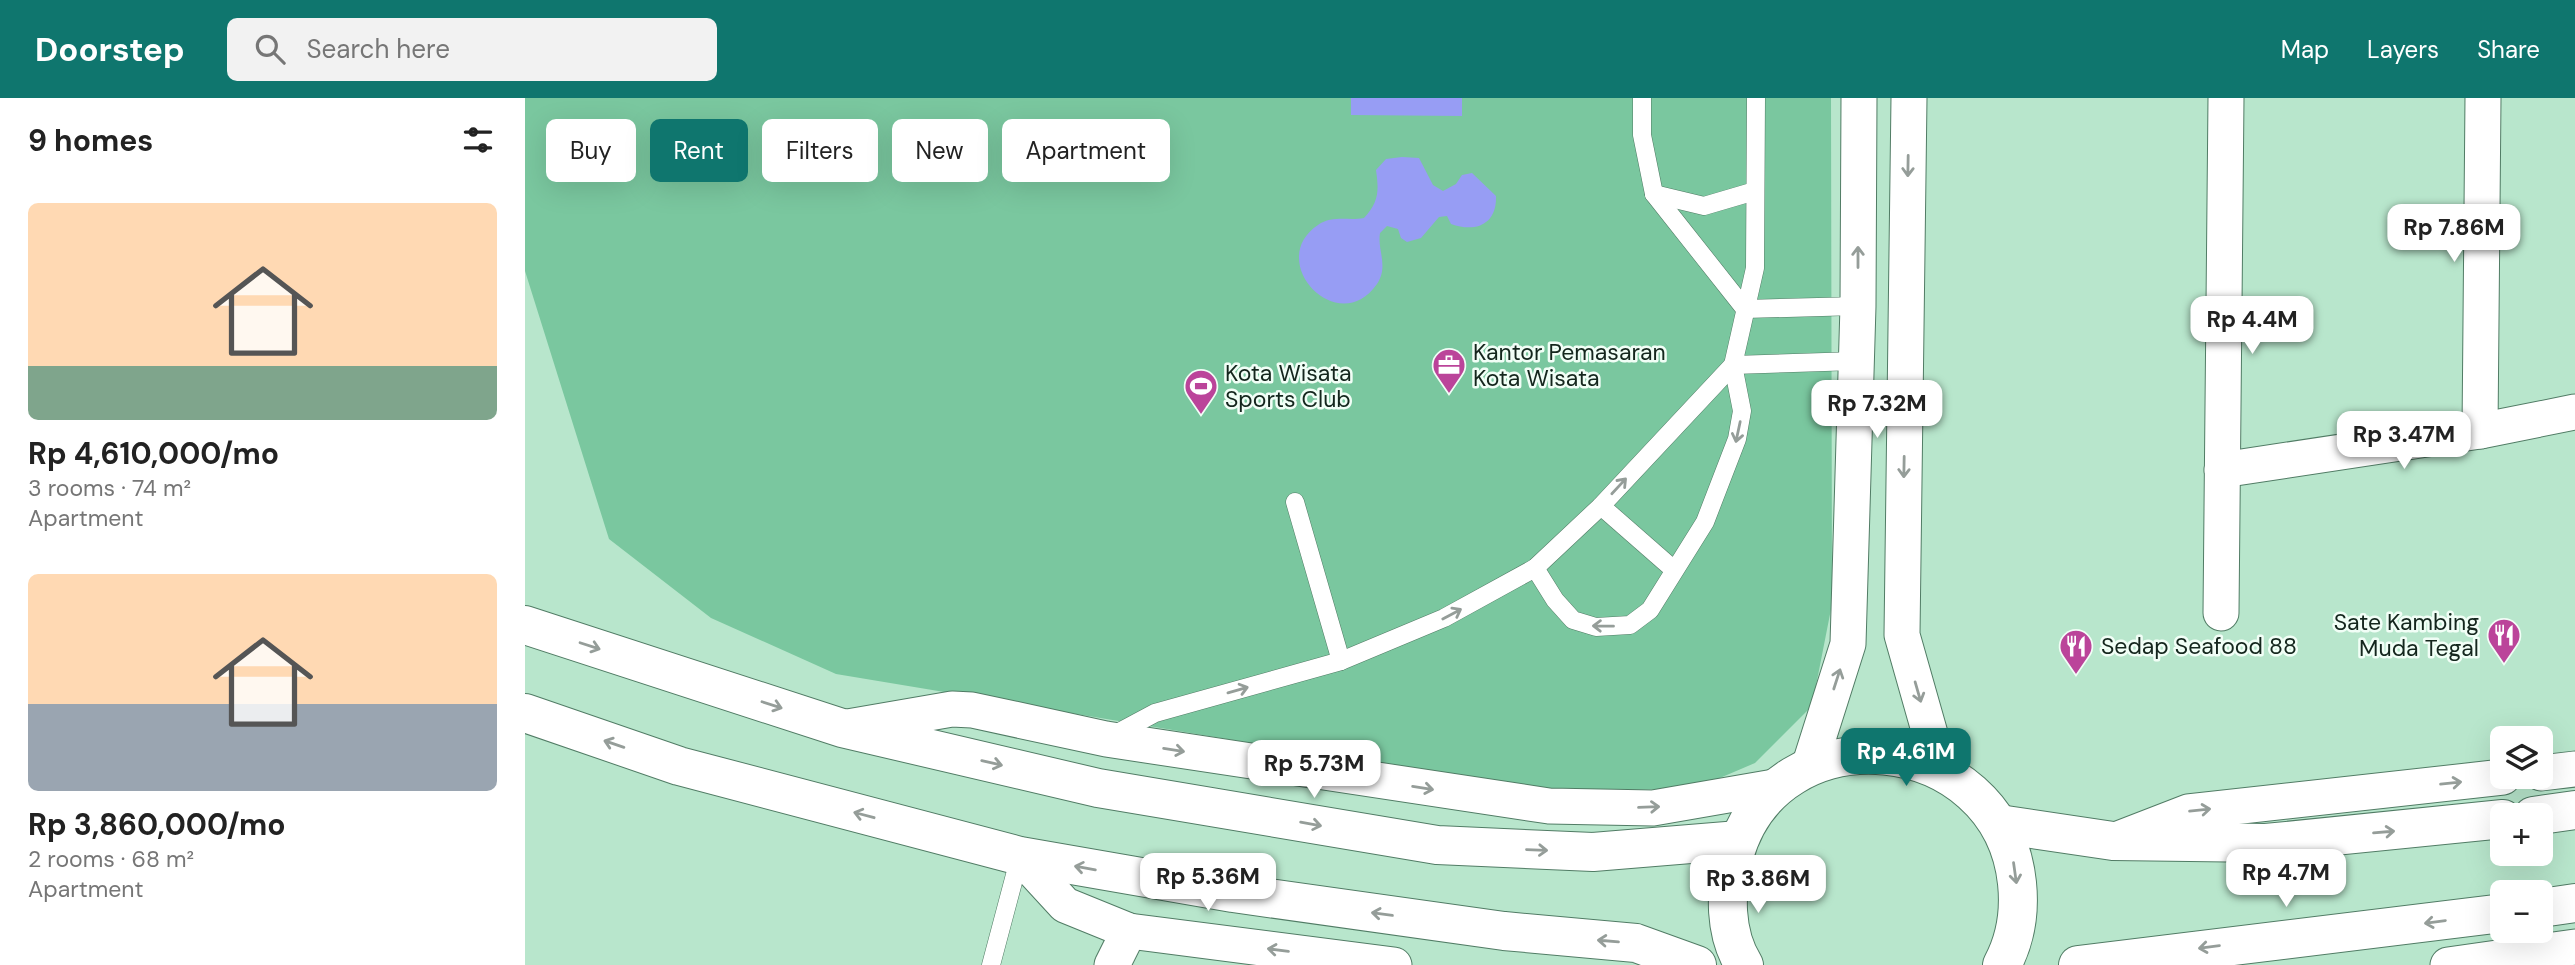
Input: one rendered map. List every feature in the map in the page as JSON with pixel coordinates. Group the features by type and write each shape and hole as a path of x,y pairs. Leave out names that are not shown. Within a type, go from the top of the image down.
{"street":[{"path":"1744,965 1728,919 1728,879 1739,840 1756,811 1794,776 1848,644 1858,306 1859,98"},
{"path":"1909,98 1902,635 1940,769"},
{"path":"2221,613 2227,98"},
{"path":"2480,431 2483,98"},
{"path":"2222,470 2480,431 2575,412"},
{"path":"525,625 842,728 1098,788 1437,845 1593,852 1739,840"},
{"path":"842,728 962,709 1106,739 1549,806 1653,808 1794,776 1841,756 1902,755 1940,769 1973,793 1999,824 2015,864 2019,906 2011,948 2002,965"},
{"path":"525,713 679,766 1020,856 1287,901 1504,932 1636,943 1677,962"},
{"path":"2553,772 2575,769"},
{"path":"2113,841 2188,812 2490,778"},
{"path":"2553,813 2575,810"},
{"path":"1999,824 2113,841 2266,843 2490,821"},
{"path":"1020,856 1065,905 1129,931 1394,965"},
{"path":"2553,906 2575,903"},
{"path":"2078,965 2134,961 2490,915"},
{"path":"1112,965 1129,931"},
{"path":"1129,931 1138,965"},
{"path":"2448,965 2575,947"}],"lane":[{"path":"1642,98 1642,135 1654,194 1745,309"},
{"path":"1535,568 1555,600 1573,620 1596,627 1630,625 1650,610 1705,522 1737,439 1742,411 1733,365 1755,268 1756,98"},
{"path":"1654,194 1704,206 1755,191"},
{"path":"1745,309 1858,306"},
{"path":"1106,739 1155,713 1341,661 1444,618 1535,568 1601,506 1733,365 1856,361"},
{"path":"1295,502 1341,661"},
{"path":"1601,506 1674,569"},
{"path":"991,965 1020,856"}],"green space":[{"name":"Kota Wisata Sports Club","path":"525,98 1831,98 1832,604 1812,706 1755,763 1694,789 1509,791 1384,765 836,674 711,618 609,539 525,271"}],"water":[{"path":"1351,98 1462,98 1462,116 1351,115"},
{"path":"1419,158 1433,185 1443,191 1456,184 1462,175 1472,173 1496,196 1493,213 1483,224 1469,227 1451,224 1447,216 1439,217 1421,238 1407,242 1401,238 1398,229 1387,226 1380,233 1382,271 1377,284 1361,299 1344,303 1327,299 1313,289 1303,274 1299,257 1303,240 1323,222 1364,218 1373,207 1377,196 1376,170 1386,159"}],"place":[{"name":"Kantor Pemasaran Kota Wisata","path":"1449,395"},
{"name":"Kota Wisata Sports Club","path":"1201,416"},
{"name":"Sate Kambing Muda Tegal","path":"2504,665"},
{"name":"Sedap Seafood 88","path":"2076,676"}]}
